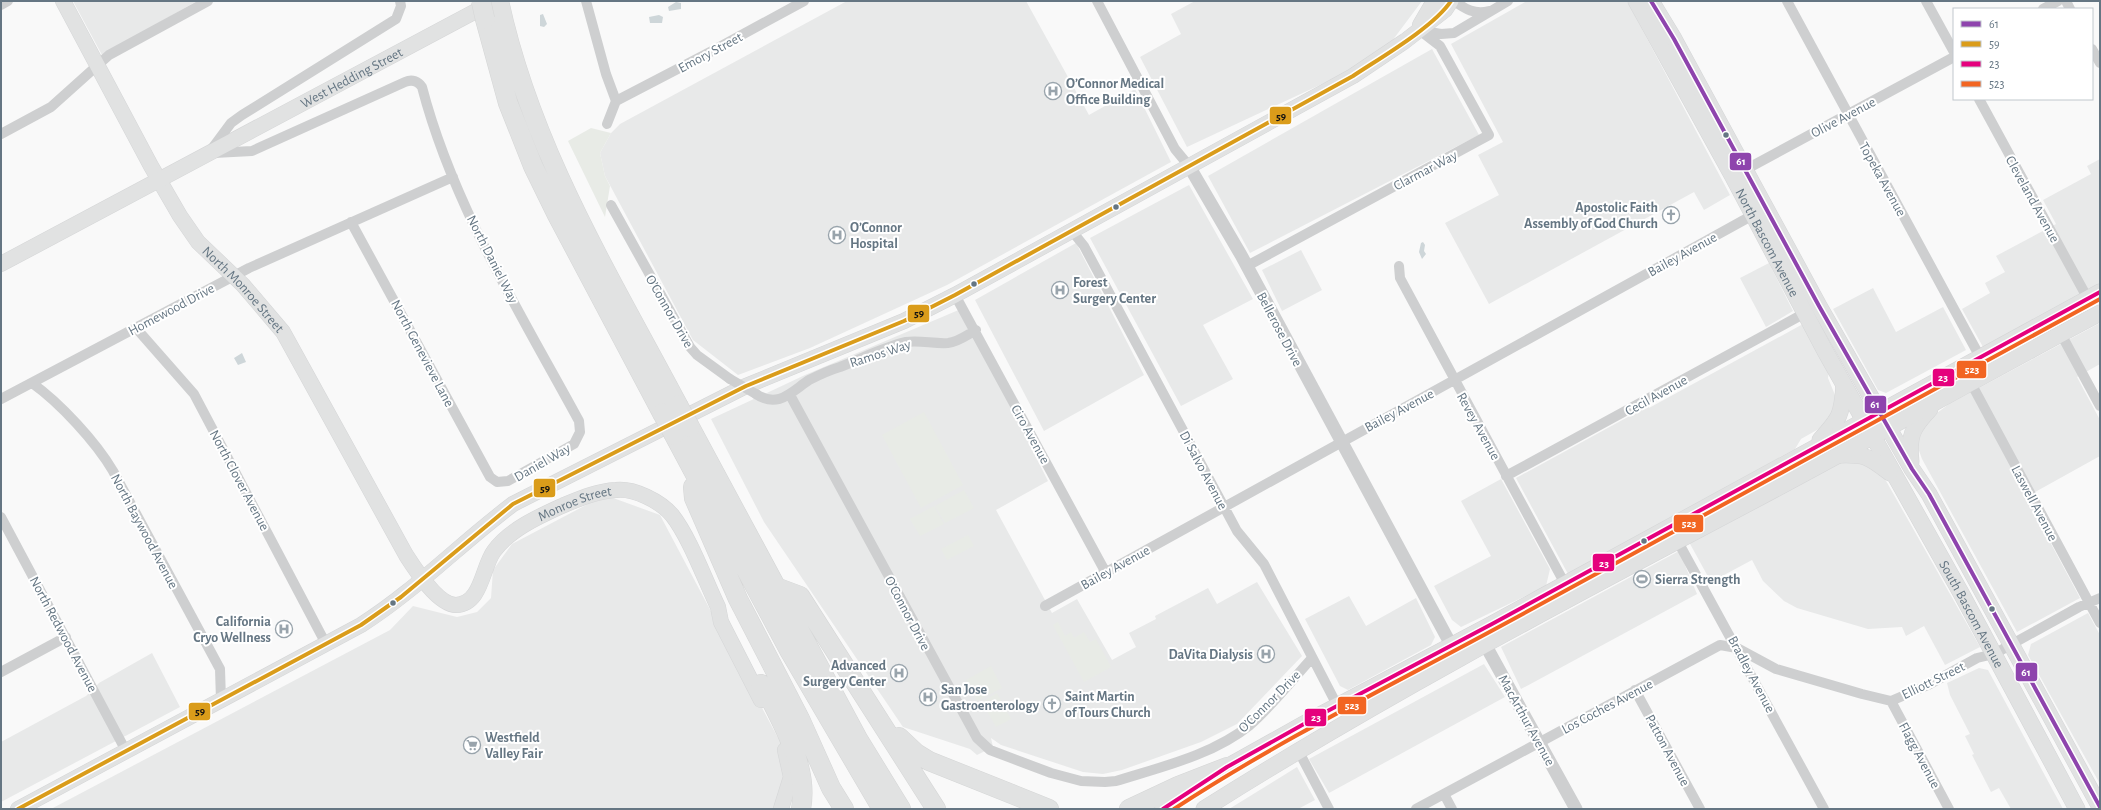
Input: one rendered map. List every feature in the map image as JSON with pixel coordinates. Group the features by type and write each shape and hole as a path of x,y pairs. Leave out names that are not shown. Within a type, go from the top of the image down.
{"highway":[{"path":"481,1 494,8 508,103 527,152 557,214 682,431 776,586 858,739 901,809"},
{"path":"682,431 693,472 694,498 718,556 757,639 800,719 831,788 844,809"},
{"path":"693,472 790,652 882,809"},
{"path":"776,586 800,596 936,809"},
{"path":"760,684 767,692 796,754 803,789 801,809"},
{"path":"866,700 916,753 930,761 1049,809"},
{"path":"1129,809 1178,786 1227,767"},
{"path":"831,788 835,809"}],"main road":[{"name":"North Monroe Street","path":"63,1 180,216 198,242 265,309 283,332 395,535 422,578"},
{"path":"1418,29 1434,1"},
{"path":"18,809 326,644 380,613 513,504 746,386 904,321 955,295 1353,76 1379,60 1445,10 1451,1"},
{"name":"North Bascom Avenue","path":"1636,1 1819,306 1888,427"},
{"name":"North Bascom Avenue","path":"1651,1 1674,39 1739,174 1753,215 1864,420"},
{"name":"West Hedding Street","path":"1,264 209,153 494,8"},
{"path":"2061,334 2064,326 2070,319 2096,298"},
{"path":"1163,809 1227,767 1338,706 1565,584 1980,357 2096,298"},
{"path":"1204,809 1316,739 1620,571 2100,313"},
{"path":"1813,448 1837,421 1841,413 1844,385"},
{"path":"1912,469 1909,445 1911,435 1922,418 1938,400"},
{"name":"South Bascom Avenue","path":"1864,420 2078,809"},
{"name":"South Bascom Avenue","path":"1888,427 1912,469 1929,494 2100,807"},
{"path":"1836,455 1864,455 1872,459 1897,479"},
{"name":"Monroe Street","path":"422,578 442,600 448,604 455,605 466,602 475,593 494,551 514,533 539,517 587,495 617,489 630,491 643,496 670,514 682,531 718,607 727,619 760,684 763,694 785,741 795,769 796,787 790,809"},
{"path":"1620,571 1622,566 1632,556 1662,540 1667,535 1668,527"},
{"name":"Monroe Street","path":"718,607 721,622 770,719 788,759 791,777 781,809"},
{"path":"1316,739 1338,706"}],"street":[{"path":"1,5 8,1"},
{"path":"1,134 51,107 109,55 208,1"},
{"path":"586,1 604,67 616,101 607,124"},
{"name":"Emory Street","path":"616,101 804,1"},
{"name":"Bellerose Drive","path":"1097,1 1176,149 1189,166 1246,266 1459,660"},
{"path":"1454,1 1465,9 1481,14 1508,1"},
{"name":"Topeka Avenue","path":"1787,1 1980,357"},
{"path":"1926,1 1953,50"},
{"path":"2045,8 2058,1"},
{"name":"West Hedding Street","path":"209,153 231,124 242,115 396,19 401,4"},
{"path":"1418,29 1441,34 1454,33 1472,24 1491,10"},
{"name":"Clarmar Way","path":"1246,266 1489,135 1440,46 1418,29"},
{"path":"2093,51 2100,63"},
{"name":"Olive Avenue","path":"1739,174 1953,58"},
{"name":"West Hedding Street","path":"209,153 252,151 405,82 411,80 417,82"},
{"name":"North Daniel Way","path":"417,82 422,87 453,177 486,249 579,421 580,432"},
{"name":"Cleveland Avenue","path":"1980,100 2096,298"},
{"name":"Homewood Drive","path":"1,399 233,276 453,177"},
{"name":"O’Connor Drive","path":"611,205 687,343 697,355 730,379 763,399 770,400 790,395 977,738 990,750 1051,773 1081,781 1116,781 1208,750 1229,739 1250,724 1312,658"},
{"name":"Bailey Avenue","path":"1045,606 1753,215"},
{"name":"North Genevieve Lane","path":"351,222 488,474 497,482"},
{"name":"Di Salvo Avenue","path":"1072,231 1084,246 1237,531 1264,564 1338,706"},
{"name":"Revey Avenue","path":"1399,266 1400,278 1565,584"},
{"name":"Ciro Avenue","path":"955,295 976,330 990,360 1106,573"},
{"name":"Cecil Avenue","path":"1506,476 1805,313"},
{"name":"North Clover Avenue","path":"136,328 194,394 326,644"},
{"name":"Ramos Way","path":"790,395 810,380 830,370 904,343 918,340 948,343 958,340 976,330"},
{"path":"2061,334 2100,406"},
{"name":"North Baywood Avenue","path":"32,383 102,453 220,669 221,700"},
{"name":"Laswell Avenue","path":"1971,383 2100,623"},
{"name":"Daniel Way","path":"497,482 508,482 574,444 580,432"},
{"name":"North Redwood Avenue","path":"1,517 5,533 66,637 126,751"},
{"name":"Bradley Avenue","path":"1678,540 1824,809"},
{"name":"Elliott Street","path":"1737,648 1776,669 1891,701 1928,685 1977,658 1994,654 2100,598"},
{"name":"MacArthur Avenue","path":"1478,631 1576,809"},
{"path":"1,672 66,637"},
{"name":"Los Coches Avenue","path":"1416,809 1720,645 1737,648"},
{"name":"Patton Avenue","path":"1636,690 1700,809"},
{"name":"Flagg Avenue","path":"1891,701 1949,809"},
{"path":"1298,750 1329,809"},
{"path":"1444,794 1452,809"}],"shaded area":[{"path":"73,1 197,1 102,55"},
{"name":"O’Connor Hospital","path":"847,1 1026,1 1089,115 1135,89 1171,162 947,285 810,348 738,375 693,340 605,176 600,153 611,133 620,124"},
{"path":"1195,1 1422,1 1380,57 1187,147 1140,57 1181,34 1171,14"},
{"path":"1527,1 1627,1 1730,195 1704,210 1694,192 1489,304 1445,223 1499,195 1478,155 1503,142 1451,44"},
{"path":"676,2 681,3 681,9 669,11 668,7"},
{"path":"543,14 547,24 544,27 540,26 540,15"},
{"path":"659,15 663,17 662,23 650,23 649,17"},
{"path":"1432,49 1479,135 1250,253 1208,176"},
{"path":"591,128 611,133 600,153 605,176 610,186 605,217 568,141"},
{"path":"2100,159 2100,284 1983,347 1962,309 1990,293 1985,283 2005,272 1996,256 2056,224 2043,200 2091,174 2087,166"},
{"path":"1189,185 1253,299 1203,325 1233,379 1181,406 1090,238"},
{"path":"1423,242 1425,245 1424,251 1426,254 1422,259 1419,252 1421,243"},
{"path":"1076,243 1144,375 1044,431 975,300"},
{"path":"1301,250 1322,290 1282,311 1262,270"},
{"path":"1769,263 1793,311 1766,327 1740,278"},
{"path":"1873,288 1896,332 1943,307 1966,350 1886,393 1878,390 1833,309"},
{"path":"961,309 1048,481 996,510 1052,613 1077,599 1112,660 1136,647 1129,633 1156,619 1155,616 1208,588 1217,604 1257,582 1302,656 1237,724 1201,742 1122,770 1103,774 1083,772 1001,745 991,738 993,747 977,755 970,749 903,727 764,522 711,419 805,375"},
{"path":"2100,323 2100,364 2077,377 2100,420 2100,456 2026,497 2080,598 2017,632 1922,459 1918,448 1918,434 1925,422 1949,404"},
{"path":"1803,324 1829,370 1828,378 1837,400 1831,422 1801,439 1795,449 1568,574 1516,478 1648,406 1649,408"},
{"path":"242,353 246,362 238,365 234,358"},
{"path":"924,412 963,485 921,508 882,435"},
{"path":"1846,460 1865,463 1881,472 1980,647 1945,665 1924,626 1906,636 1902,627 1868,629 1797,608 1784,601 1763,581 1752,560 1711,582 1689,542"},
{"path":"1501,479 1550,569 1546,586 1461,627 1452,620 1434,586 1491,556 1461,501"},
{"path":"964,490 974,508 945,523 935,506"},
{"name":"Westfield Valley Fair","path":"605,495 660,515 787,755 786,779 775,809 51,809 390,630 413,606 457,617 477,612 491,598 493,570 512,544"},
{"path":"934,506 944,524 920,536 910,519"},
{"path":"968,535 974,546 947,560 941,549"},
{"path":"1679,551 1697,594 1521,689 1501,647"},
{"path":"1349,596 1366,626 1416,598 1435,637 1431,645 1348,690 1340,686 1305,619"},
{"path":"2088,613 2100,635 2100,784 2028,655 2031,644"},
{"path":"1058,622 1065,636 1071,632 1074,638 1084,632 1090,642 1096,639 1111,667 1084,682 1053,625"},
{"path":"152,653 180,707 1,802 1,742 86,696 99,683"},
{"path":"1484,664 1505,697 1329,793 1309,759"},
{"path":"991,666 1002,688 977,701 966,680"},
{"path":"1979,668 1988,670 2063,809 2011,809 1999,788 1991,792 1972,755 1974,754 1965,736 1970,734 1950,695 1947,683"},
{"path":"997,693 1011,719 996,727 982,702"},
{"path":"1297,767 1315,800 1298,809 1229,809"}],"transit line":[{"name":"59","path":"18,809 361,625 401,597 513,504 746,386 904,321 955,295 1353,76 1420,31 1443,11 1451,1"},
{"name":"61","path":"1651,1 1674,39 1819,306 1912,469 1929,494 2100,807"},
{"name":"23","path":"1163,809 1227,767 1320,715 1492,624 2100,292"},
{"name":"523","path":"1174,809 1214,783 1297,735 1508,622 2100,299"}],"place":[{"name":"O’Connor Medical Office Building","path":"1053,91"},
{"name":"Apostolic Faith Assembly of God Church","path":"1671,215"},
{"name":"O’Connor Hospital","path":"837,235"},
{"name":"Forest Surgery Center","path":"1060,290"},
{"name":"Sierra Strength","path":"1642,579"},
{"name":"California Cryo Wellness","path":"284,629"},
{"name":"DaVita Dialysis","path":"1266,654"},
{"name":"Advanced Surgery Center","path":"899,673"},
{"name":"San Jose Gastroenterology","path":"928,697"},
{"name":"Saint Martin of Tours Church","path":"1052,704"},
{"name":"Westfield Valley Fair","path":"472,745"}]}
